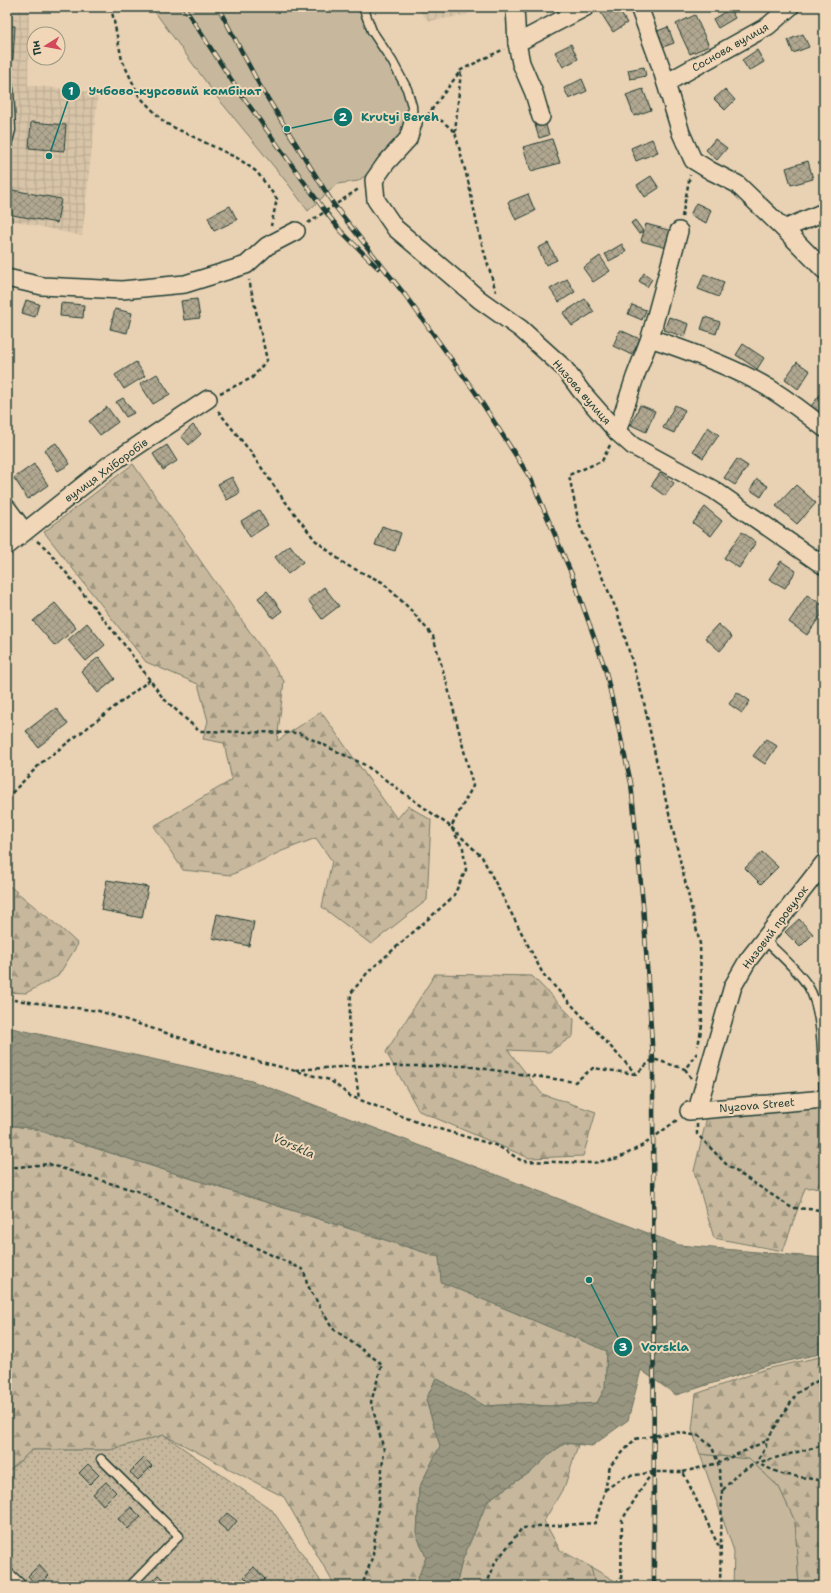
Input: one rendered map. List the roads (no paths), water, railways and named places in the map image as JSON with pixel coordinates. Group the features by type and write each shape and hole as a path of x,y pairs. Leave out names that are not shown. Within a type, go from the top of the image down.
{"street":[{"path":"515,7 517,43 521,63 534,93 541,117"},
{"path":"517,43 586,7"},
{"path":"638,7 666,83 681,133 693,160 737,184 824,270"},
{"name":"Соснова вулиця","path":"666,83 768,26 790,7"},
{"name":"Низова вулиця","path":"420,120 408,139 386,163 374,180 376,200 395,228 480,300 521,329 564,368 581,391 617,432 633,446 714,490 824,566"},
{"path":"784,229 824,212"},
{"path":"7,278 42,286 122,290 184,284 246,265 268,246 296,231"},
{"path":"617,432 634,377 650,338 679,231"},
{"path":"650,338 694,353 744,375 769,388 824,428"},
{"name":"вулиця Хліборобів","path":"7,546 110,464 208,399"},
{"path":"7,508 24,531"},
{"name":"Низовий провулок","path":"693,1110 733,986 748,960 824,863"},
{"name":"Nyzova Street","path":"693,1110 824,1099"}],"lane":[{"path":"363,7 372,30 392,61 407,89 412,106 420,120"},
{"path":"7,84 9,89 11,130 7,145"},
{"path":"764,939 800,976 814,997 819,1023 824,1095"},
{"path":"100,1459 179,1536 130,1586"},
{"path":"7,1571 23,1586"}],"water":[{"path":"7,1027 252,1081 679,1245 824,1258 824,1353 766,1366 676,1395 641,1370 628,1420 592,1446 566,1443 552,1452 532,1471 488,1500 462,1561 456,1586 415,1586 426,1557 417,1536 419,1488 440,1446 426,1400 436,1378 485,1406 520,1404 549,1406 597,1403 605,1388 607,1351 441,1282 439,1257 35,1129 7,1125"}],"railway":[{"path":"184,7 238,90 325,211 340,230 378,268"},
{"path":"218,7 260,86 334,205 405,295 475,392 531,479 572,575 605,668 631,783 643,904 653,1059 654,1586"}],"place":[{"name":"Krutyi Bereh","path":"287,129"},
{"name":"Учбово-курсовий комбінат","path":"49,156"},
{"name":"Vorskla","path":"589,1280"}]}
